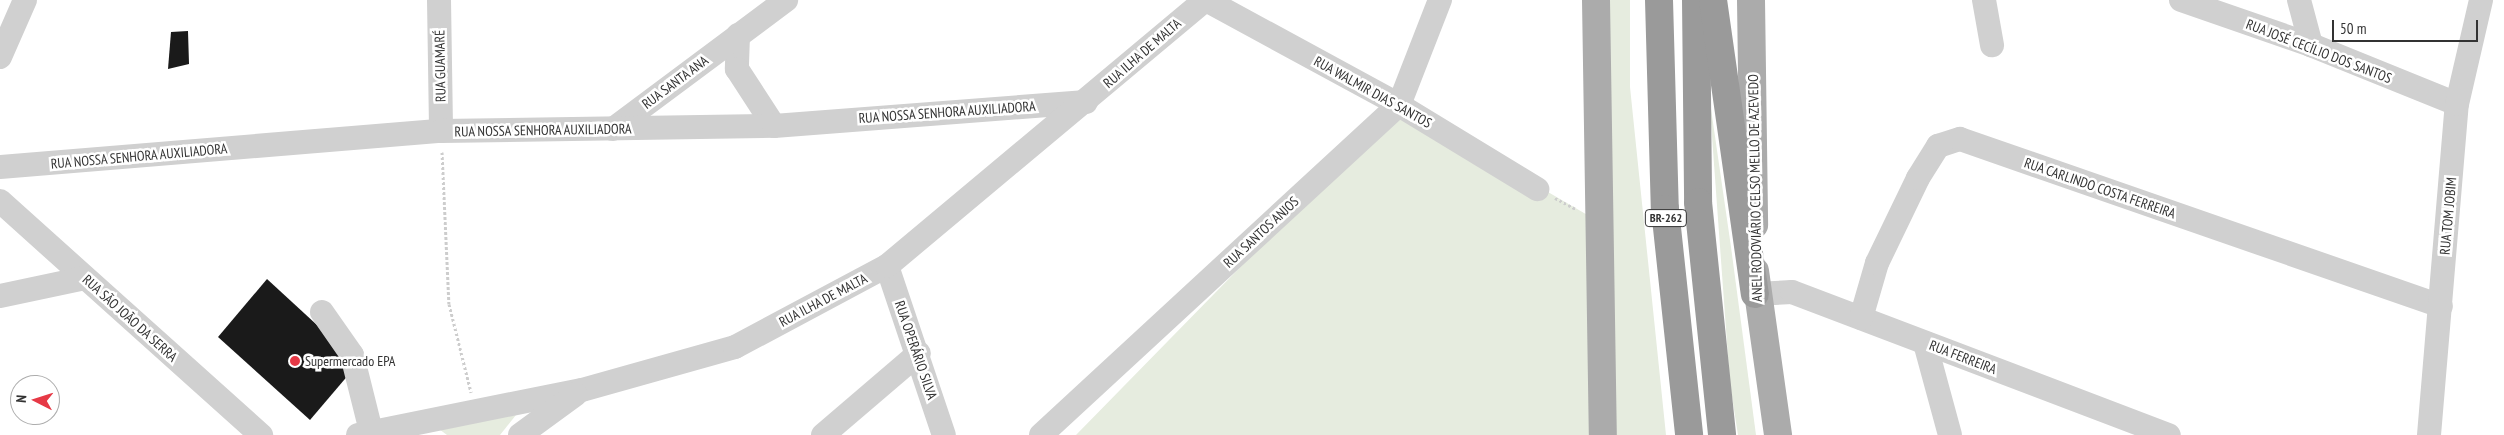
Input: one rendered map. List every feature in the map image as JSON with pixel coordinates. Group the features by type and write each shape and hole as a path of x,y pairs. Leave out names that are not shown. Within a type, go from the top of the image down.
{"highway":[{"name":"BR-262","path":"1659,0 1665,209 1689,435"},
{"name":"BR-262","path":"1696,0 1698,202 1722,435"},
{"path":"1713,0 1755,294"}],"main road":[{"path":"1596,0 1596,220 1603,435"},
{"name":"ANEL RODOVIÁRIO CELSO MELLO DE AZEVEDO","path":"1751,0 1755,294 1778,435"}],"street":[{"path":"0,57 25,0"},
{"name":"RUA GUAMARÉ","path":"439,0 441,131"},
{"name":"RUA SANTA ANA","path":"613,130 786,0"},
{"name":"RUA ILHA DE MALTA","path":"366,434 428,428 476,411 582,390 735,347 887,266 1086,102 1205,0"},
{"name":"RUA WALMIR DIAS SANTOS","path":"1205,0 1399,105 1537,189"},
{"name":"RUA SANTOS ANJOS","path":"1041,435 1399,105 1440,0"},
{"path":"1984,0 1992,45"},
{"name":"RUA JOSÉ CECÍLIO DOS SANTOS","path":"2181,0 2311,46 2457,104"},
{"path":"2299,0 2311,46"},
{"name":"RUA TOM JOBIM","path":"2430,435 2457,104 2481,0"},
{"path":"738,35 738,69 774,126"},
{"name":"RUA NOSSA SENHORA AUXILIADORA","path":"0,167 441,131 613,130 774,126 1086,102"},
{"name":"RUA CARLINDO COSTA FERREIRA","path":"1860,318 1877,263 1918,178 1938,146 1960,139 2441,306"},
{"name":"RUA SÃO JOÃO DA SERRA","path":"0,201 261,435"},
{"name":"RUA OPERÁRIO SILVA","path":"887,266 919,353 944,435"},
{"path":"0,296 84,278"},
{"name":"RUA FERREIRA","path":"1755,294 1792,292 2168,435"},
{"path":"322,312 352,355 366,434"},
{"path":"1925,343 1950,435"},
{"path":"823,435 919,353"},
{"path":"520,435 582,390"}],"path":[{"path":"441,131 449,304 476,411"},
{"path":"1537,189 1596,220"}],"shaded area":[{"path":"1605,0 1630,0 1630,87 1666,435 1076,435 1399,105 1596,220"},
{"path":"1709,95 1756,435 1738,435 1730,384"},
{"path":"516,415 500,435 447,435 435,426"}],"building":[{"path":"188,31 189,64 168,69 171,32"},
{"name":"Supermercado EPA","path":"267,279 342,348 350,373 310,420 218,337"}],"place":[{"name":"Supermercado EPA","path":"295,361"}]}
